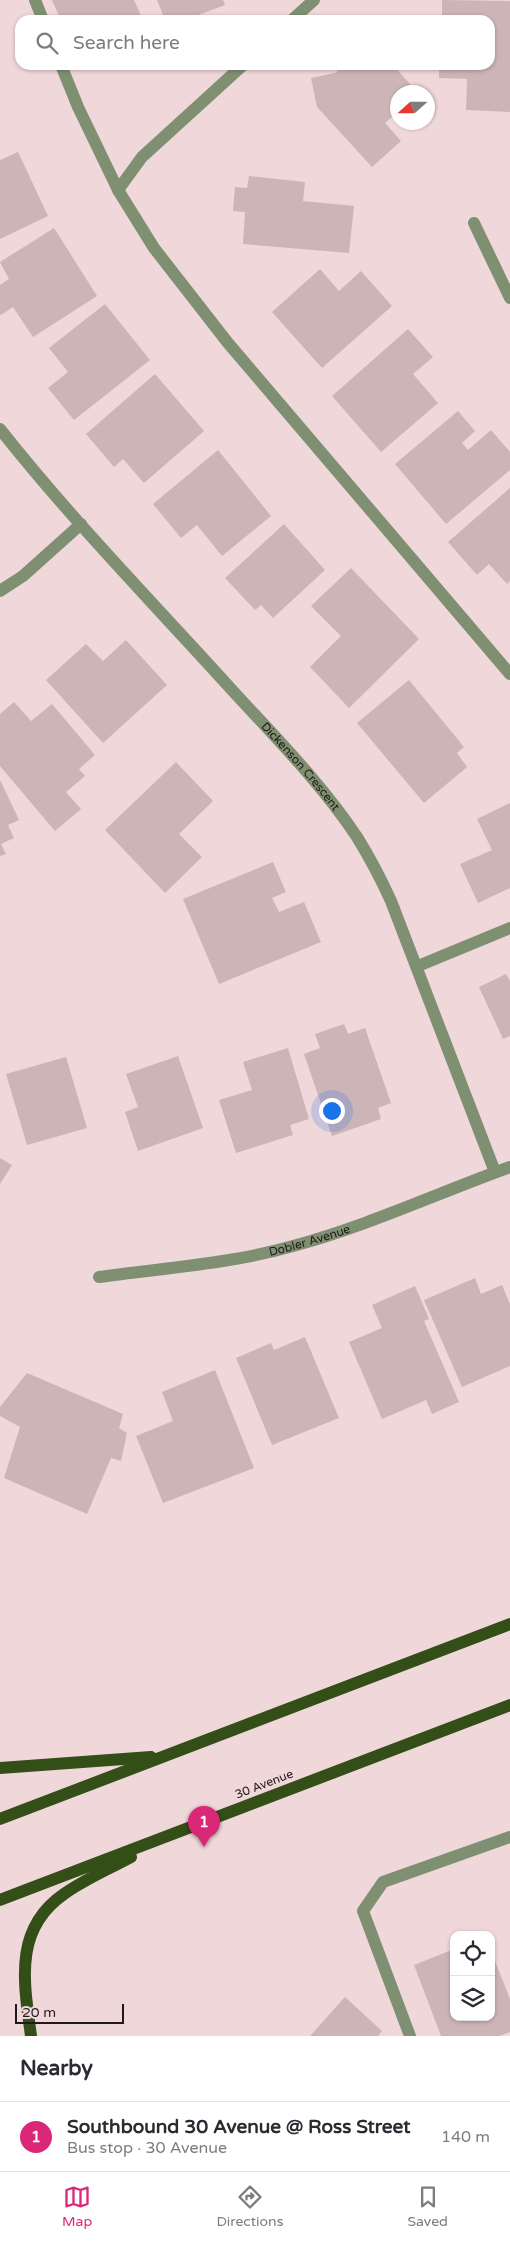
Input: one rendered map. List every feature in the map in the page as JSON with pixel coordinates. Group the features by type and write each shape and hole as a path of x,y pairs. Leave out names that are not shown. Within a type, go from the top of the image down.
{"main road":[{"path":"0,1819 510,1624"},
{"name":"30 Avenue","path":"0,1900 510,1704"},
{"path":"0,1768 166,1756"},
{"path":"31,2036 25,1970 27,1944 32,1930 43,1913 64,1894 172,1834"}],"street":[{"path":"35,0 41,15"},
{"path":"298,15 314,0"},
{"path":"63,70 78,107 118,190 154,248 228,343 510,674"},
{"path":"118,190 142,157 238,70"},
{"path":"474,223 510,298"},
{"name":"Dickenson Crescent","path":"0,429 81,524 318,786 356,836 375,866 418,966 495,1172"},
{"path":"0,591 23,576 81,524"},
{"path":"418,966 510,928"},
{"name":"Dobler Avenue","path":"99,1277 253,1256 292,1247 332,1235 510,1167"},
{"path":"410,2036 364,1911 383,1882 510,1837"}],"building":[{"path":"52,0 134,0 141,15 59,15"},
{"path":"157,0 223,0 225,5 198,15 163,15"},
{"path":"442,0 510,1 510,112 466,110 467,79 439,78 439,70 495,70 495,15 442,15"},
{"path":"338,70 397,70 411,85 390,85 390,119 385,123 401,141 372,167 317,107 311,78 335,73"},
{"path":"18,152 48,216 0,239 0,160"},
{"path":"249,176 305,182 303,201 354,206 349,253 243,244 245,212 233,211 235,187 247,188"},
{"path":"54,228 97,296 33,337 13,307 0,314 0,285 9,279 0,262"},
{"path":"320,269 339,291 361,271 392,306 322,368 272,312"},
{"path":"105,304 150,360 74,420 48,388 68,372 49,348"},
{"path":"408,329 433,357 413,374 438,403 381,452 332,396"},
{"path":"155,374 204,431 144,483 123,459 114,467 86,434"},
{"path":"458,411 475,431 462,443 468,450 491,430 510,452 510,470 446,524 395,464"},
{"path":"218,450 271,516 222,556 197,525 181,538 153,504"},
{"path":"510,488 510,581 507,584 489,564 477,575 448,542"},
{"path":"284,524 325,570 273,618 261,605 255,610 225,578"},
{"path":"351,568 419,639 349,708 310,667 341,636 311,606"},
{"path":"126,640 167,685 103,743 46,680 86,644 103,661"},
{"path":"409,680 464,747 457,753 467,767 424,803 357,723"},
{"path":"14,702 31,721 52,704 95,755 79,769 85,776 66,792 81,809 55,831 0,766 0,714"},
{"path":"176,762 213,801 179,834 202,857 165,893 105,830"},
{"path":"0,780 19,820 8,825 14,838 1,844 6,854 0,856"},
{"path":"510,803 510,888 478,903 460,864 492,850 477,819"},
{"path":"273,862 286,892 272,898 279,912 304,902 321,942 219,984 183,899"},
{"path":"506,974 510,981 510,1036 503,1039 479,987"},
{"path":"344,1024 348,1034 365,1028 391,1103 378,1108 381,1119 332,1136 304,1054 320,1048 315,1034"},
{"path":"288,1048 309,1119 290,1125 293,1135 236,1153 219,1100 252,1090 243,1062"},
{"path":"178,1056 203,1128 138,1151 125,1112 138,1107 126,1074"},
{"path":"66,1057 87,1128 27,1145 6,1074"},
{"path":"0,1158 12,1165 0,1184"},
{"path":"475,1278 481,1294 502,1285 510,1304 510,1366 462,1387 424,1300"},
{"path":"415,1286 429,1319 424,1321 459,1402 432,1414 426,1400 382,1419 349,1342 382,1328 372,1305"},
{"path":"305,1337 339,1418 272,1445 236,1358 271,1343 274,1350"},
{"path":"215,1370 254,1468 163,1503 136,1436 173,1421 162,1392"},
{"path":"27,1373 123,1414 119,1428 127,1433 121,1461 111,1458 87,1514 4,1478 20,1427 0,1416 0,1407"},
{"path":"450,1951 450,2021 495,2021 495,1961 510,1999 510,2032 499,2036 441,2036 414,1965"},
{"path":"345,1997 382,2031 378,2036 310,2036"}],"place":[{"name":"Southbound 30 Avenue @ Ross Street","path":"204,1847"}]}
